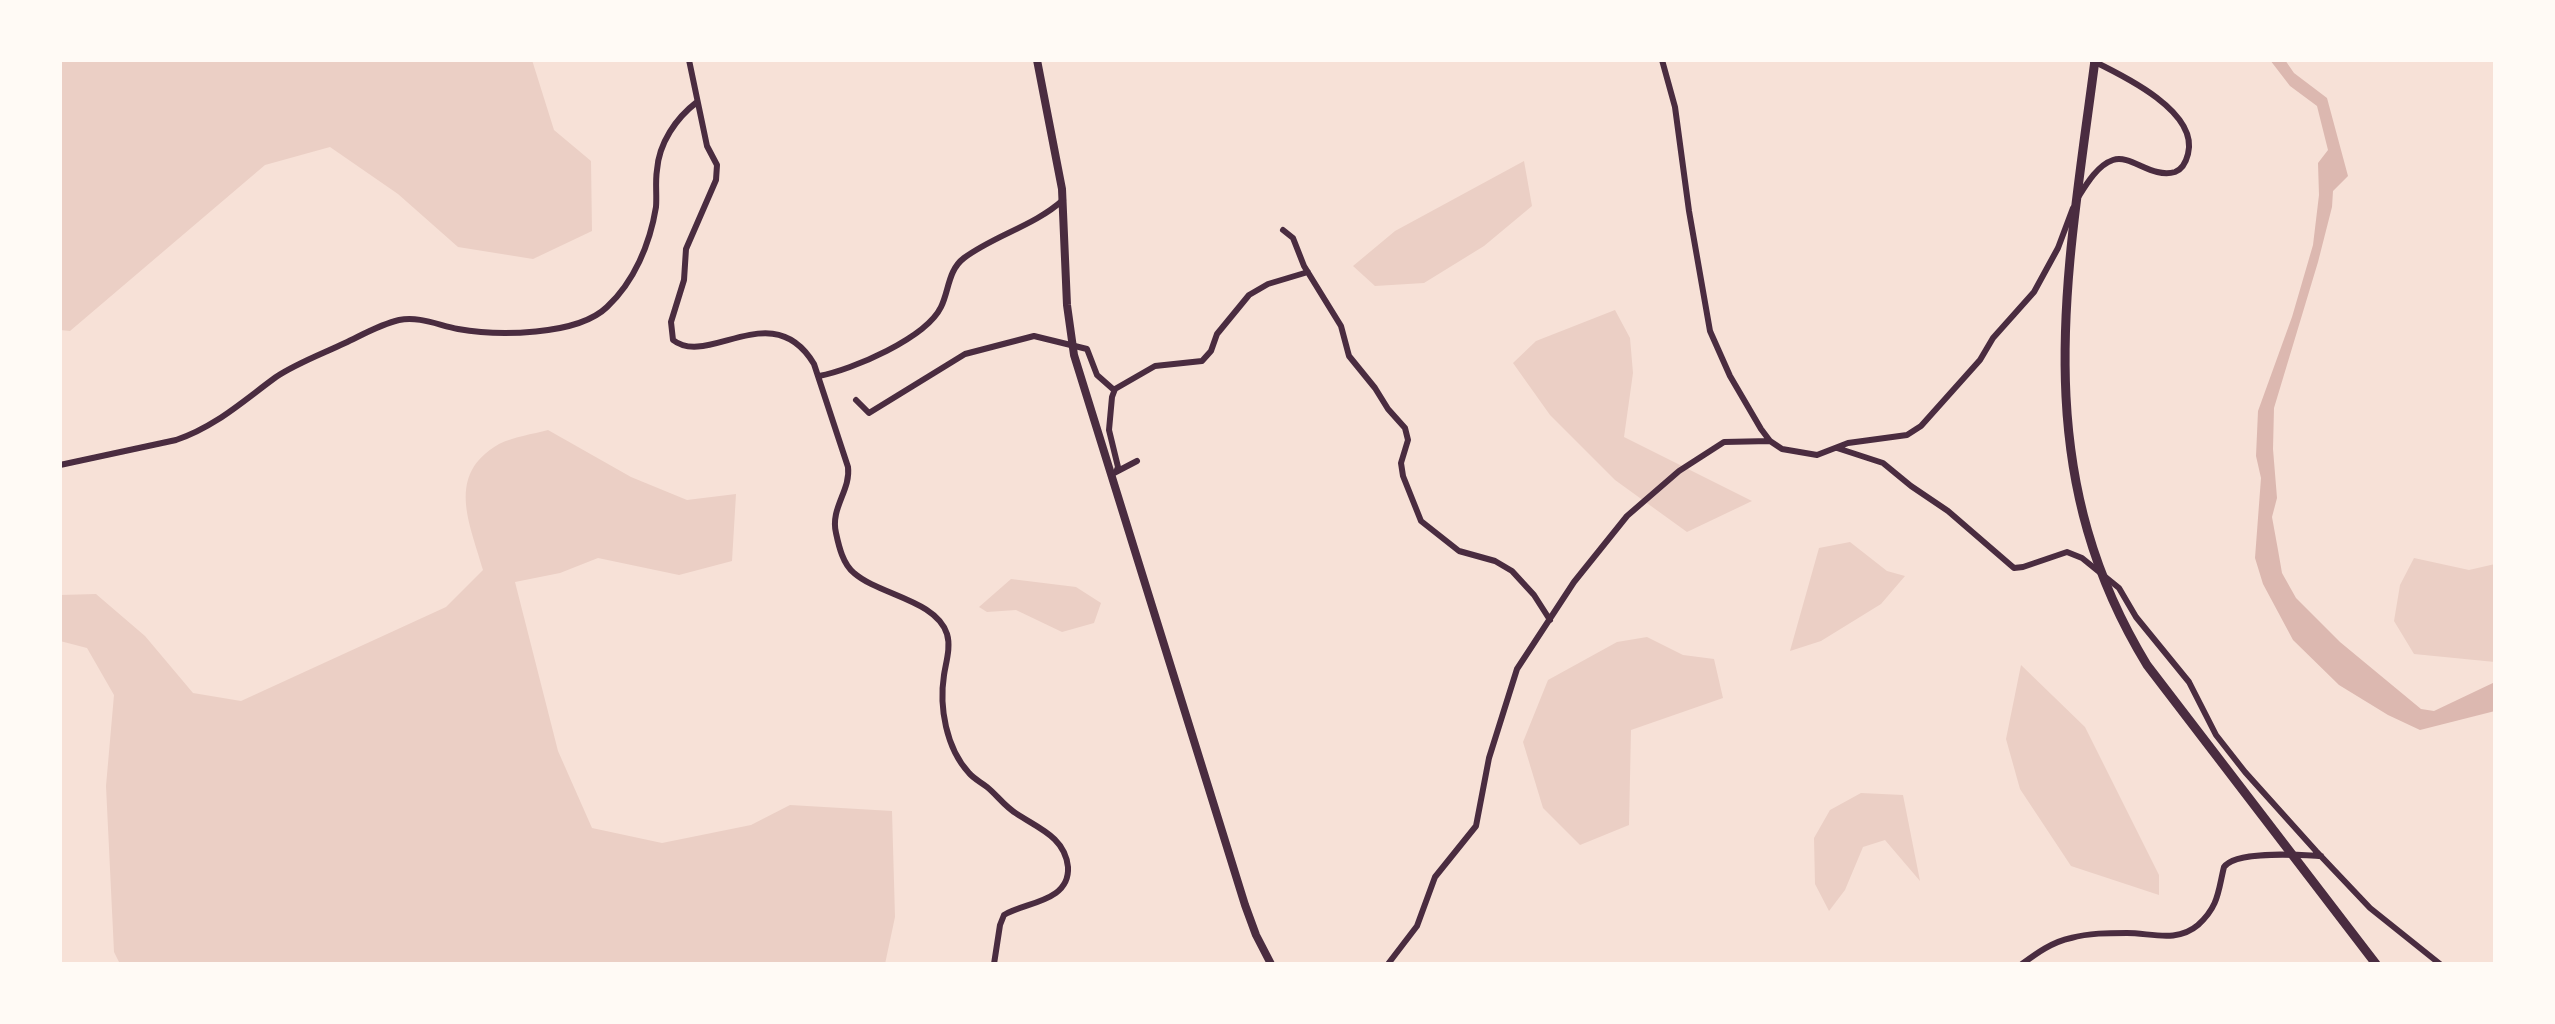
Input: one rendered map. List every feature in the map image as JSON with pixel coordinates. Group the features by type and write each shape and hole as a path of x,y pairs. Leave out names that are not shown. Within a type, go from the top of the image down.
{"highway":[{"path":"2093,60 2066,305 2064,391 2066,427 2082,512 2100,572 2119,615 2147,665 2376,964"}],"street":[{"path":"689,60 707,146 717,165 717,176 686,249 684,280 671,322 673,340 689,348 760,333 785,336 804,350 819,376 848,467 848,476 837,505 834,523 844,560 854,573 865,581 916,604 943,626 948,646 942,689 947,733 965,767 1007,807 1052,835 1059,844 1068,866 1066,878 1057,893 1004,915 1000,925 994,964"},
{"path":"1037,60 1063,201 1070,338 1245,905 1271,964"},
{"path":"1662,60 1675,107 1686,191 1710,331 1730,376 1770,441 1782,449 1816,455 1848,443 1907,435 1921,426 1938,409 2040,282 2058,248 2078,197 2096,172 2111,160 2124,160 2155,172 2174,172 2184,164 2190,138 2186,128 2164,104 2132,81 2093,60"},
{"path":"60,465 195,434 246,402 275,378 297,364 398,320 420,320 458,329 492,332 556,328 587,321 605,310 632,278 654,215 657,169 661,154 676,122 697,102"},
{"path":"819,376 847,368 912,336 935,317 941,307 953,272 964,258 1038,218 1063,201"},
{"path":"1283,230 1293,238 1308,272 1341,326 1349,356 1405,428 1408,440 1401,463 1402,476 1421,521 1459,550 1496,561 1512,571 1533,595 1550,620"},
{"path":"1114,390 1150,368 1202,361 1211,351 1216,334 1249,295 1268,284 1308,272"},
{"path":"856,400 869,413 965,354 1034,336 1059,340 1087,349 1097,375 1114,390"},
{"path":"1113,473 1118,466 1109,430 1114,390"},
{"path":"1388,964 1417,926 1435,877 1476,826 1490,758 1510,687 1527,652 1600,547 1654,491 1716,446 1724,442 1770,441"},
{"path":"1837,448 1883,463 1911,486 1948,511 2014,568 2067,552 2082,558 2119,588 2136,617 2189,682 2216,735 2245,772 2370,908 2440,964"},
{"path":"1113,473 1137,461"},
{"path":"2022,964 2044,948 2070,938 2128,933 2171,937 2186,933 2199,924 2214,903 2228,862 2235,858 2321,856"}],"shaded area":[{"path":"60,60 532,60 554,130 591,161 592,231 533,259 458,247 398,194 330,147 265,165 70,331 60,330"},
{"path":"2270,60 2285,60 2294,73 2327,98 2348,176 2333,191 2332,207 2318,262 2274,408 2273,449 2277,498 2272,517 2282,573 2296,598 2340,642 2421,709 2434,711 2495,682 2495,711 2420,730 2388,715 2339,685 2293,640 2263,584 2255,558 2261,478 2256,456 2258,411 2292,317 2313,245 2319,195 2318,163 2328,150 2317,106 2290,86"},
{"path":"1524,161 1532,206 1484,246 1424,283 1375,286 1353,266 1395,231"},
{"path":"1615,310 1630,338 1633,373 1624,437 1752,501 1687,532 1615,480 1550,415 1513,363 1536,341"},
{"path":"548,430 631,477 687,500 736,494 732,561 679,575 598,558 560,573 515,582 558,751 592,828 662,843 751,825 790,805 892,811 895,917 885,964 120,964 114,952 106,786 114,695 87,648 60,641 60,595 96,594 145,636 193,693 241,701 446,607 483,570 472,535 466,501 467,485 472,470 482,456 499,444"},
{"path":"1850,542 1887,571 1905,576 1881,604 1821,641 1790,651 1819,548"},
{"path":"2414,558 2469,570 2495,564 2495,662 2414,654 2394,621 2400,585"},
{"path":"1011,579 1076,587 1101,603 1094,623 1062,632 1016,610 987,612 979,607"},
{"path":"1647,637 1683,655 1714,659 1723,698 1631,730 1629,825 1580,845 1543,808 1523,742 1548,680 1617,642"},
{"path":"2021,665 2085,727 2159,875 2159,895 2071,866 2020,789 2006,739"},
{"path":"1861,793 1903,795 1920,881 1885,840 1863,847 1845,890 1829,911 1815,884 1814,838 1830,810"}]}
